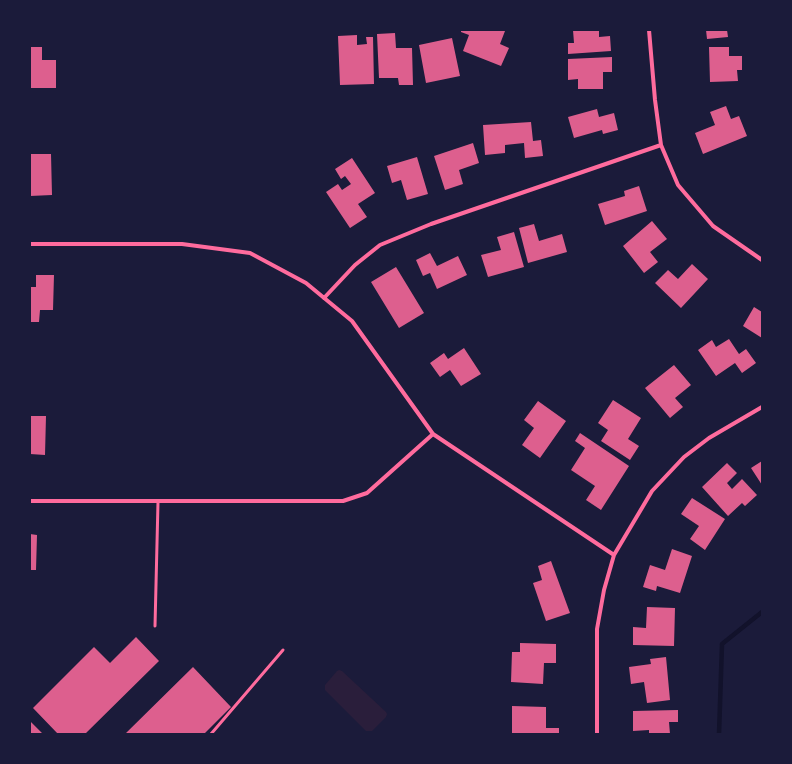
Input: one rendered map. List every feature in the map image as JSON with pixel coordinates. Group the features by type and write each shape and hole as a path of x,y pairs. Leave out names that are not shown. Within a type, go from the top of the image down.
{"street":[{"path":"649,30 655,100 661,146 678,185 713,226 762,260"},
{"path":"324,298 355,265 380,245 431,224 661,146"},
{"path":"30,244 182,244 250,253 306,283 352,321 433,434 614,554"},
{"path":"597,734 597,629 604,590 614,554 652,491 684,457 709,438 762,407"},
{"path":"30,501 343,502 368,493 433,434"}],"lane":[{"path":"155,626 158,502"},
{"path":"211,734 283,650"}],"shaded area":[{"path":"339,670 342,671 386,712 386,717 372,731 366,731 325,690 325,685"}],"building":[{"path":"461,30 505,31 500,44 509,48 501,66 463,51 469,35 461,32"},
{"path":"573,30 599,30 599,37 610,36 611,51 568,54 568,43 574,43"},
{"path":"706,30 727,30 728,37 707,39"},
{"path":"395,33 396,48 412,48 413,85 399,85 398,78 379,78 377,34"},
{"path":"357,35 357,45 367,44 366,37 373,37 374,84 340,85 338,36"},
{"path":"452,38 460,76 426,83 419,45"},
{"path":"30,47 42,47 42,60 56,60 56,88 30,88"},
{"path":"709,47 729,47 729,56 742,56 742,70 737,70 738,81 710,82"},
{"path":"612,57 612,72 603,72 603,89 578,89 578,79 568,80 568,59"},
{"path":"726,106 731,119 739,116 747,136 703,154 695,133 715,125 710,112"},
{"path":"597,109 599,117 614,113 618,130 603,134 602,130 574,138 568,117"},
{"path":"531,122 533,141 541,140 543,156 525,158 524,143 505,145 505,153 485,155 483,125"},
{"path":"473,143 479,163 459,170 463,184 445,190 434,156"},
{"path":"30,154 51,154 52,195 30,196"},
{"path":"417,157 428,194 407,200 401,180 392,183 387,166"},
{"path":"352,158 375,193 358,204 367,217 350,228 326,192 338,184 342,190 351,184 345,176 341,179 335,169"},
{"path":"639,186 647,211 605,225 598,204 625,196 624,191"},
{"path":"652,221 667,239 650,252 658,262 644,273 623,246"},
{"path":"534,224 539,241 562,234 567,252 528,263 519,228"},
{"path":"514,232 524,267 488,277 481,255 501,250 497,237"},
{"path":"430,253 437,266 458,256 467,275 437,289 430,273 423,276 416,260"},
{"path":"692,264 708,279 681,308 655,283 668,270 678,279"},
{"path":"396,267 424,313 399,328 371,282"},
{"path":"36,275 54,275 53,310 40,310 39,322 30,322 30,287 36,287"},
{"path":"754,307 762,312 762,338 743,326"},
{"path":"729,339 739,354 746,349 756,363 742,373 735,363 716,376 698,350 712,340 716,347"},
{"path":"464,348 481,374 461,386 450,370 440,377 430,363 444,353 448,359"},
{"path":"674,365 691,385 675,398 683,407 670,418 645,388"},
{"path":"613,400 641,418 628,439 639,446 630,460 601,441 608,430 598,423"},
{"path":"538,401 566,421 540,458 522,445 534,428 524,420"},
{"path":"31,416 46,416 45,455 30,454"},
{"path":"580,433 629,466 601,510 586,500 595,486 571,470 585,448 575,441"},
{"path":"762,461 762,485 751,468"},
{"path":"727,463 737,473 727,483 732,489 742,479 757,495 745,506 742,503 728,516 702,487"},
{"path":"692,498 725,519 705,550 690,539 699,526 681,514"},
{"path":"30,534 37,535 36,570 30,570"},
{"path":"672,549 692,556 680,593 657,586 656,591 643,587 650,565 665,570"},
{"path":"551,561 570,613 546,621 533,583 542,580 538,566"},
{"path":"647,607 675,608 674,646 633,645 633,627 646,628"},
{"path":"136,637 159,661 85,734 58,734 33,708 94,647 110,663"},
{"path":"520,643 556,644 556,663 544,663 543,684 511,682 512,652 520,652"},
{"path":"666,657 670,700 647,703 644,682 631,684 629,667 651,664 650,659"},
{"path":"193,667 231,707 204,734 125,734"},
{"path":"512,706 546,707 546,728 559,728 559,734 512,734"},
{"path":"678,710 678,722 669,722 670,734 649,734 649,730 633,731 633,711"},
{"path":"30,721 43,734 30,734"}],"waterway":[{"path":"719,734 722,644 762,612"}]}
